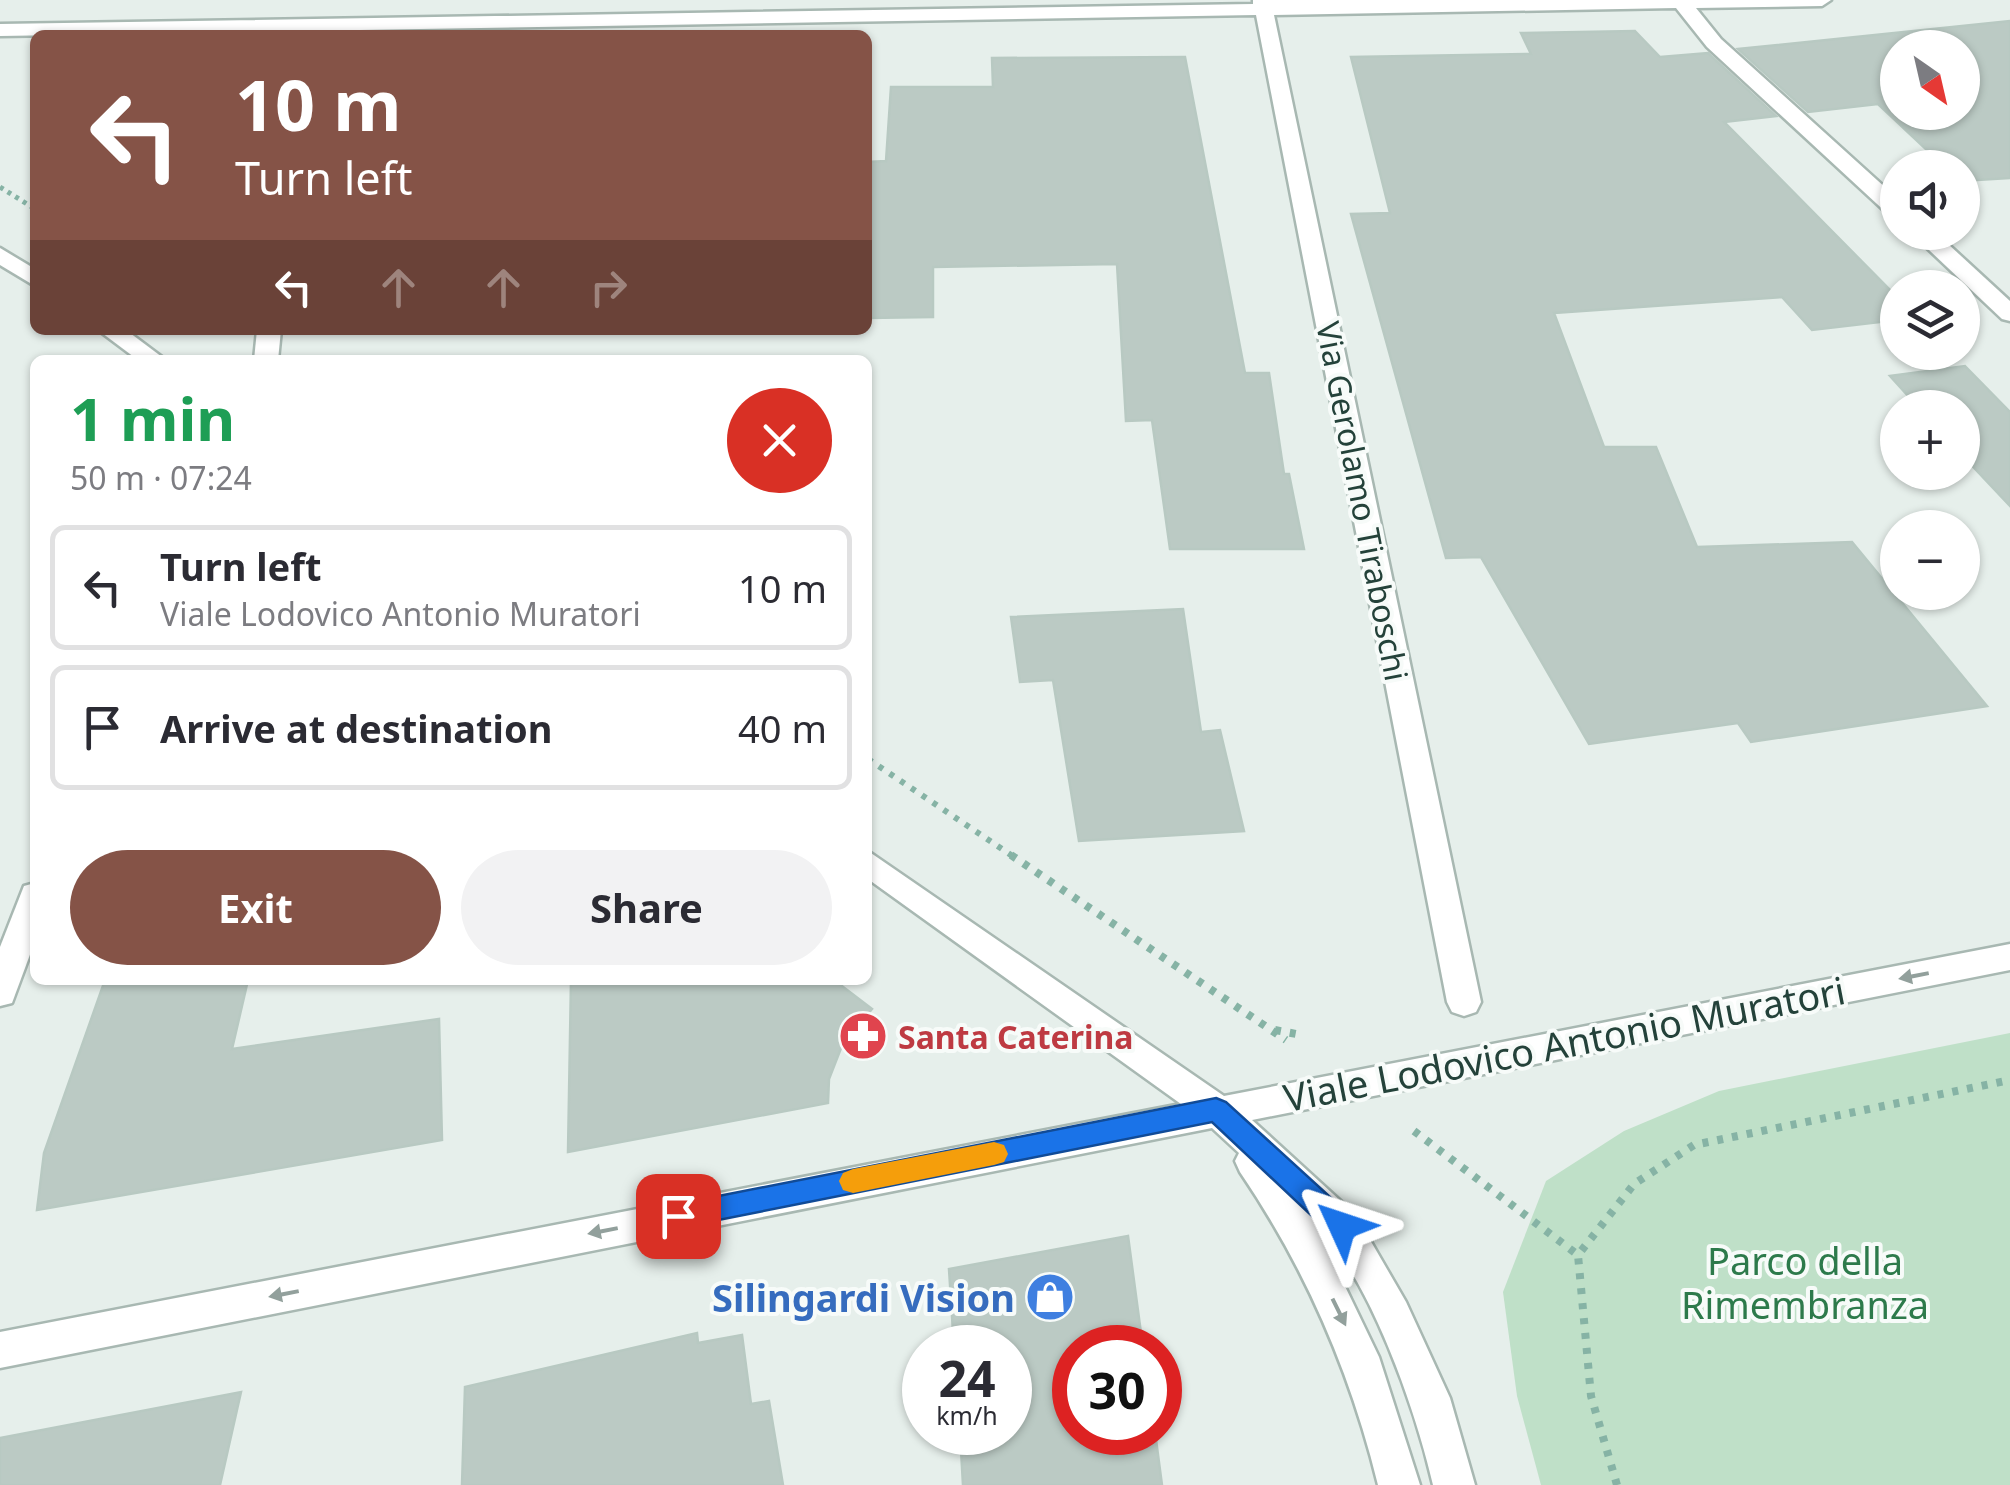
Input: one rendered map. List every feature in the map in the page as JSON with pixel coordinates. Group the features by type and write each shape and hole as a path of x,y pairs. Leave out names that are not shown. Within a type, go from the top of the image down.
{"street":[{"path":"360,30 372,0"},
{"path":"393,30 1262,4 1684,4 1822,0"},
{"name":"Via Gerolamo Tiraboschi","path":"1262,4 1464,1002"},
{"path":"1684,4 1714,42 1880,194"},
{"path":"0,30 30,30"},
{"path":"1941,250 2010,314"},
{"path":"0,254 30,275"},
{"path":"117,335 147,355"},
{"path":"872,865 1216,1110 1342,1226 1392,1314 1436,1411 1454,1485"},
{"path":"0,993 30,909"},
{"name":"Viale Lodovico Antonio Muratori","path":"0,1350 2010,957"},
{"path":"1216,1110 1308,1249 1384,1417 1399,1485"}],"path":[{"path":"0,187 30,207"},
{"path":"872,762 1269,1028"},
{"path":"1618,1485 1591,1396 1578,1255 1634,1184 1694,1145 2010,1080"},
{"path":"1351,1084 1578,1255"}],"green space":[{"name":"Parco della Rimembranza","path":"2010,1033 2010,1485 1541,1485 1517,1396 1503,1292 1546,1181 1624,1131 1719,1091"}],"building":[{"path":"2010,21 2010,178 1980,180 1980,150 1927,150 1906,130 1980,130 1980,30 1923,30"},
{"path":"1635,31 1660,57 1708,53 1776,116 1724,122 1880,280 1880,322 1812,330 1782,297 1554,313 1604,447 1656,447 1697,547 1852,542 1880,576 1880,610 1908,610 1987,706 1751,742 1738,723 1589,744 1481,557 1446,558 1351,214 1390,213 1351,57 1531,54 1521,33"},
{"path":"1880,34 1880,106 1808,112 1738,49"},
{"path":"1185,57 1245,373 1269,373 1284,474 1289,474 1304,549 1170,549 1152,420 1126,421 1117,264 933,267 933,317 872,318 872,162 886,161 891,87 993,87 992,58"},
{"path":"1969,370 2010,412 2010,506 1980,474 1980,390 1903,390 1890,376"},
{"path":"1183,609 1201,732 1220,730 1244,831 1079,841 1053,680 1020,682 1011,617"},
{"path":"103,985 247,985 232,1049 439,1019 442,1140 37,1210 44,1153"},
{"path":"571,985 841,985 872,1009 843,1043 829,1079 828,1103 568,1152"},
{"path":"1128,1236 1140,1325 1052,1325 1052,1455 1158,1455 1162,1485 963,1485 961,1455 1032,1455 1032,1325 953,1325 949,1269"},
{"path":"697,1333 698,1343 742,1335 751,1404 769,1401 783,1485 462,1485 465,1387"},
{"path":"241,1392 220,1485 0,1485 0,1438"}],"slow traffic":[{"path":"853,1181 994,1154"}],"place":[{"name":"Santa Caterina","path":"863,1036"},
{"name":"Silingardi Vision","path":"1050,1297"}],"route":[{"path":"678,1216 1216,1110 1342,1226"}]}
